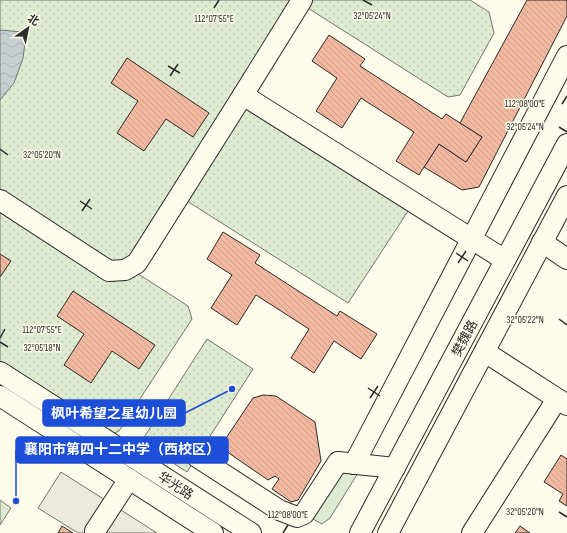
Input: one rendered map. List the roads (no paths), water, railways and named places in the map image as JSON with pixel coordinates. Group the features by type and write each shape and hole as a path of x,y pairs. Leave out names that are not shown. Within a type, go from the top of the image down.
{"street":[{"path":"0,200 109,270 125,270 137,263 302,0"},
{"path":"354,464 567,56"},
{"path":"243,95 505,260"},
{"name":"樊魏路","path":"360,533 567,144"},
{"name":"樊魏路","path":"388,533 567,196"},
{"path":"542,242 567,259"},
{"path":"472,533 562,402 484,352"},
{"name":"华光路","path":"0,372 251,533"},
{"name":"华光路","path":"0,396 213,533"},
{"path":"197,457 279,510 297,517 304,514 338,462 395,468"},
{"path":"95,531 129,479"}],"water":[{"path":"0,30 22,32 25,43 23,58 14,83 0,100"}],"place":[{"name":"枫叶希望之星幼儿园","path":"232,389"},
{"name":"襄阳市第四十二中学（西校区）","path":"16,501"}]}
